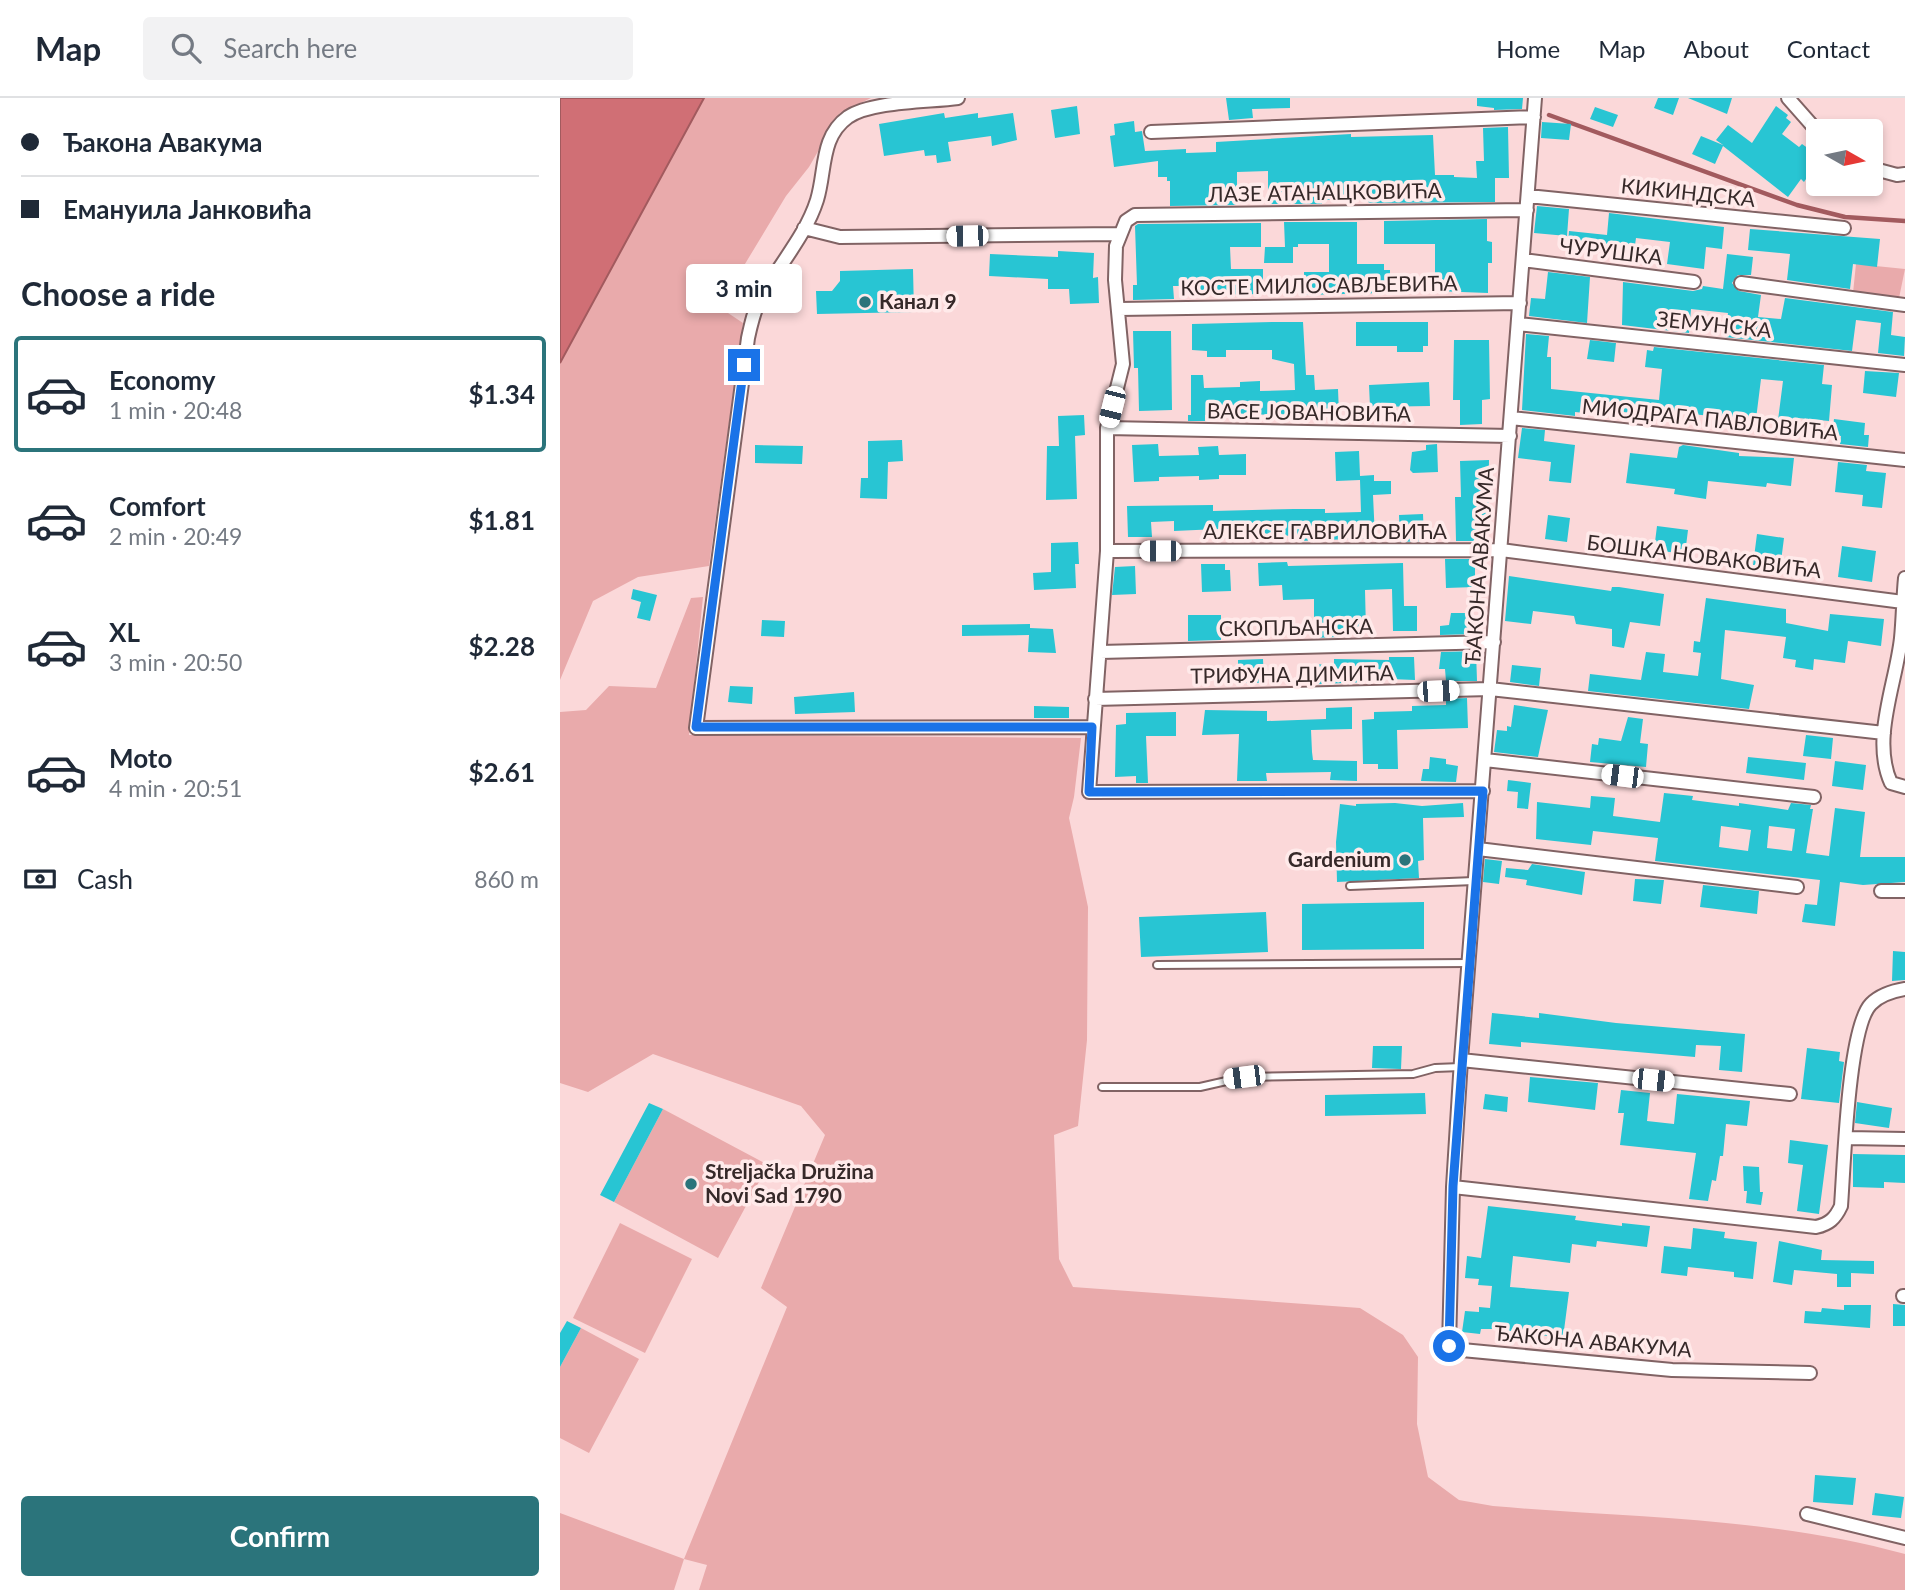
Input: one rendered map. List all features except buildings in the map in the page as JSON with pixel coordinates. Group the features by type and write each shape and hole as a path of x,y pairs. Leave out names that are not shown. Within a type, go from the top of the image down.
{"street":[{"path":"958,98 873,108 851,116 838,125 826,147 817,200 804,228 760,300 748,338 696,727 1092,727"},
{"name":"ЂАКОНА АВАКУМА","path":"1535,98 1461,1064 1453,1186 1449,1346 1462,1350 1672,1370 1810,1373"},
{"path":"1788,98 1807,119"},
{"path":"1151,132 1534,117"},
{"path":"1883,171 1905,174"},
{"name":"КИКИНДСКА","path":"1528,195 1844,228"},
{"name":"ЛАЗЕ АТАНАЦКОВИЋА","path":"1120,234 1126,221 1135,215 1146,214 1527,210"},
{"path":"804,228 840,237 1120,234 1116,246 1115,280 1123,364 1107,428 1107,551 1089,792 1483,791"},
{"name":"ЧУРУШКА","path":"1523,260 1694,282"},
{"path":"1741,284 1905,305"},
{"name":"КОСТЕ МИЛОСАВЉЕВИЋА","path":"1119,309 1520,303"},
{"name":"ЗЕМУНСКА","path":"1518,324 1905,365"},
{"name":"МИОДРАГА ПАВЛОВИЋА","path":"1511,418 1905,460"},
{"name":"ВАСЕ ЈОВАНОВИЋА","path":"1107,428 1510,436"},
{"name":"АЛЕКСЕ ГАВРИЛОВИЋА","path":"1107,551 1501,551"},
{"name":"БОШКА НОВАКОВИЋА","path":"1501,551 1903,602"},
{"path":"1903,787 1891,783 1886,772 1884,733 1903,639 1905,578"},
{"name":"СКОПЉАНСКА","path":"1100,652 1494,642"},
{"name":"ТРИФУНА ДИМИЋА","path":"1095,699 1490,689 1884,733"},
{"path":"1485,760 1814,797"},
{"path":"1478,849 1797,887"},
{"path":"1881,891 1905,891"},
{"path":"1453,1186 1816,1227 1828,1224 1836,1216 1840,1206 1861,1022 1870,1004 1885,994 1905,989"},
{"path":"1461,1064 1790,1094"},
{"path":"1847,1138 1905,1139"},
{"path":"1807,1514 1905,1538"}],"lane":[{"path":"1350,886 1476,881"},
{"path":"1157,965 1469,963"},
{"path":"1102,1087 1182,1088 1244,1077 1413,1074 1461,1064"}],"shaded area":[{"path":"560,98 704,98 560,363"},
{"path":"704,98 871,98 840,113 809,167 786,196 719,307 743,323 709,566 638,577 593,601 560,680 560,363"},
{"path":"1856,264 1905,269 1899,298 1853,293"},
{"path":"703,597 689,735 1081,738 1069,818 1088,907 1087,1040 1078,1126 1054,1135 1059,1259 1073,1287 1360,1308 1403,1335 1418,1357 1417,1424 1428,1477 1459,1500 1493,1506 1752,1526 1854,1542 1905,1554 1905,1590 699,1590 707,1565 684,1559 787,1307 761,1288 825,1135 801,1106 653,1054 588,1092 560,1083 560,712 586,710 609,686 656,688 691,598"},
{"name":"Streljačka Družina Novi Sad 1790","path":"663,1109 768,1165 718,1258 614,1202"},
{"path":"620,1223 692,1259 645,1353 573,1318"},
{"path":"581,1328 639,1359 589,1453 560,1438 560,1367"},
{"path":"560,1513 684,1559 674,1590 560,1590"}],"waterway":[{"path":"1549,115 1797,205 1845,217 1905,221"}],"place":[{"name":"Канал 9","path":"865,302"},
{"name":"Gardenium","path":"1405,860"},
{"name":"Streljačka Družina Novi Sad 1790","path":"691,1184"}],"route":[{"path":"744,365 696,727 1092,727 1089,792 1483,791 1453,1186 1449,1346"}]}
